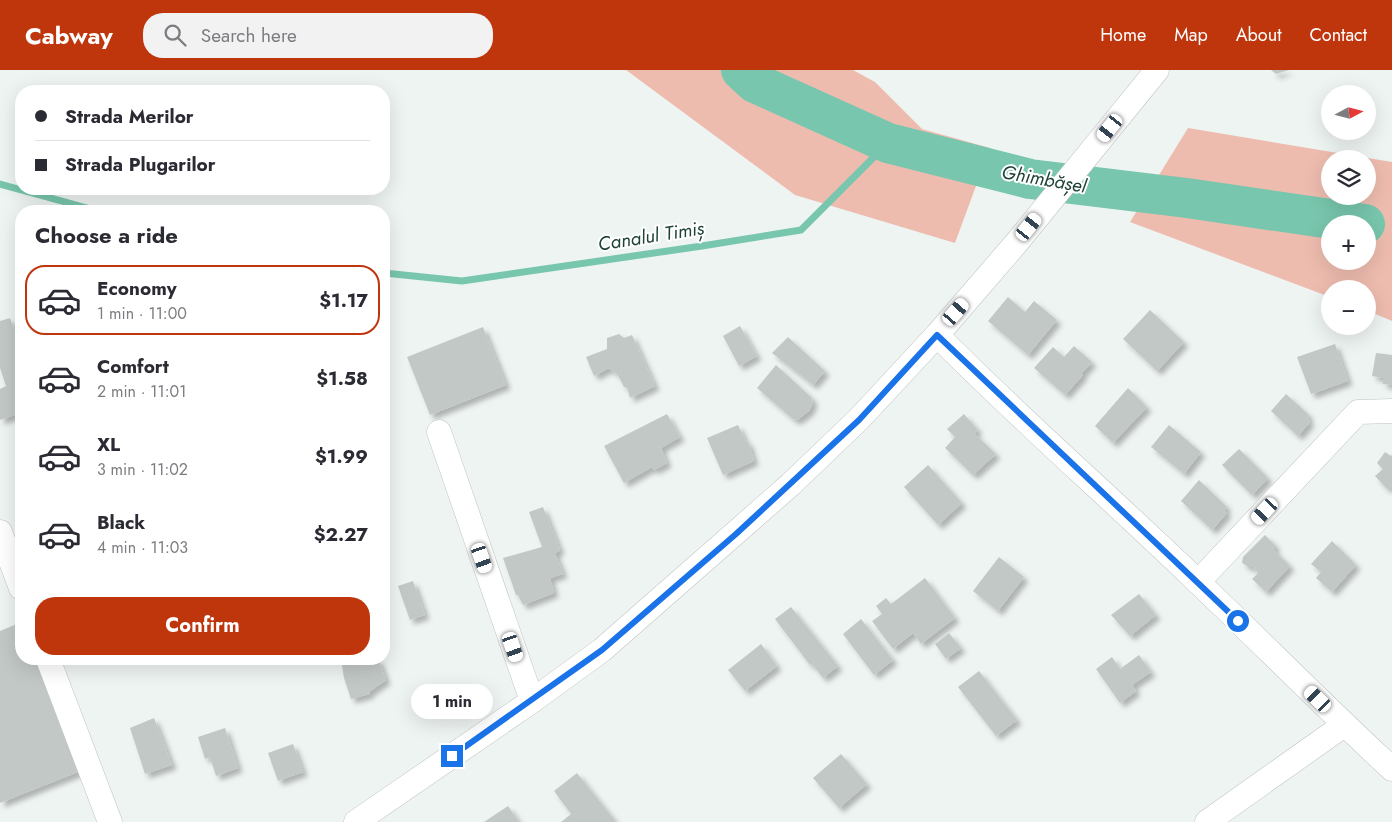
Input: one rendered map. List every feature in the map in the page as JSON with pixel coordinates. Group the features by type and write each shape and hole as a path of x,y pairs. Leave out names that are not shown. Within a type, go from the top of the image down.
{"street":[{"path":"356,822 532,701 602,650 736,534 859,420 937,335 1018,241 1157,70"},
{"path":"937,335 1392,769"},
{"path":"1198,582 1358,412 1392,411"},
{"path":"438,432 532,701"},
{"path":"0,532 15,572"},
{"path":"50,665 110,822"},
{"path":"1206,822 1344,725"}],"shaded area":[{"path":"626,70 853,70 875,82 922,129 990,148 955,243 795,195"},
{"path":"1188,128 1321,150 1321,205 1376,205 1376,159 1392,162 1392,321 1376,314 1376,280 1321,280 1321,294 1130,222"}],"building":[{"path":"1271,70 1289,70 1276,74"},
{"path":"1008,297 1025,312 1034,301 1057,320 1028,355 988,321"},
{"path":"1150,310 1184,342 1157,371 1123,339"},
{"path":"10,318 15,332 15,415 0,420 0,389 6,386 0,368 0,321"},
{"path":"740,326 757,356 739,366 723,336"},
{"path":"483,327 506,385 430,415 407,357"},
{"path":"619,334 624,338 632,335 655,386 630,398 627,387 624,387 618,375 609,368 594,376 586,357 607,349 607,338"},
{"path":"788,337 825,371 813,385 772,353"},
{"path":"1335,344 1348,381 1311,394 1297,357"},
{"path":"1074,346 1092,362 1065,395 1034,368 1053,347 1064,357"},
{"path":"1376,353 1392,355 1392,385 1383,384 1383,378 1372,376"},
{"path":"776,365 811,397 813,402 809,411 797,420 793,419 757,388"},
{"path":"1128,388 1147,407 1113,443 1095,426"},
{"path":"1286,394 1309,415 1307,418 1310,422 1298,436 1271,411"},
{"path":"667,414 680,437 661,448 667,463 654,470 652,467 624,483 604,446"},
{"path":"964,414 978,430 974,433 996,454 973,475 945,448 955,437 947,429"},
{"path":"738,425 746,442 748,441 754,461 723,475 707,438"},
{"path":"1169,425 1201,452 1184,474 1151,447"},
{"path":"1239,449 1268,478 1252,495 1222,465"},
{"path":"1385,452 1392,455 1392,489 1390,486 1387,489 1375,476 1383,469 1377,463"},
{"path":"928,465 962,503 938,525 904,487"},
{"path":"1199,480 1227,507 1224,510 1227,513 1212,530 1181,501"},
{"path":"543,507 560,550 555,553 563,574 550,578 554,593 523,605 518,595 516,595 503,558 542,547 529,512"},
{"path":"1265,535 1276,546 1273,549 1290,566 1266,592 1252,579 1258,573 1253,567 1242,563 1243,557"},
{"path":"1332,541 1356,565 1332,592 1316,578 1321,572 1311,564"},
{"path":"999,557 1024,577 998,611 973,591"},
{"path":"925,578 955,618 921,644 913,633 893,649 872,621 882,614 876,606 886,598 891,604"},
{"path":"413,581 425,615 410,620 398,586"},
{"path":"1139,594 1156,615 1130,636 1111,615"},
{"path":"791,607 838,666 823,678 812,664 810,665 775,619"},
{"path":"861,619 893,660 874,675 843,634"},
{"path":"15,625 15,665 42,665 83,770 0,803 0,631"},
{"path":"949,633 961,648 946,659 935,644"},
{"path":"761,644 777,666 745,691 728,670"},
{"path":"1139,655 1151,672 1132,685 1136,691 1120,703 1096,669 1112,657 1120,669"},
{"path":"342,665 380,665 386,680 369,692 370,694 351,699"},
{"path":"979,671 1017,720 996,736 958,687"},
{"path":"154,718 172,765 145,774 130,728"},
{"path":"225,728 238,768 216,776 210,757 205,759 198,737"},
{"path":"293,744 303,772 278,781 268,753"},
{"path":"841,754 867,784 839,808 813,778"},
{"path":"577,773 616,822 561,822 571,814 554,791"},
{"path":"508,806 519,822 484,822"}],"waterway":[{"name":"Ghimbășel","path":"741,70 755,83 888,143 1030,179 1187,198 1321,218"},
{"name":"Canalul Timiș","path":"390,274 462,281 801,230 888,143"},
{"name":"Canalul Timiș","path":"0,184 15,188"},
{"name":"Canalul Timiș","path":"40,195 76,205"}],"route":[{"path":"452,756 602,650 736,534 859,420 937,335 1102,494 1238,621"}]}
